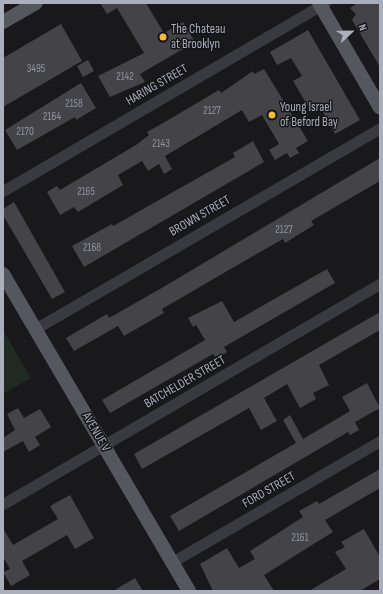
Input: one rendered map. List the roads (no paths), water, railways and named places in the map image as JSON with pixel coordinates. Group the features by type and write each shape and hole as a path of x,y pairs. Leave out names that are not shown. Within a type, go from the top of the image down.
{"main road":[{"path":"3,22 36,3"},
{"path":"321,4 380,108"},
{"name":"AVENUE V","path":"3,274 189,591"}],"street":[{"name":"HARING STREET","path":"3,191 321,4"},
{"name":"BROWN STREET","path":"35,329 380,128"},
{"name":"BATCHELDER STREET","path":"3,504 380,284"},
{"name":"FORD STREET","path":"172,562 380,441"}],"place":[{"name":"The Chateau at Brooklyn","path":"163,37"},
{"name":"Young Israel of Beford Bay","path":"272,115"}]}
